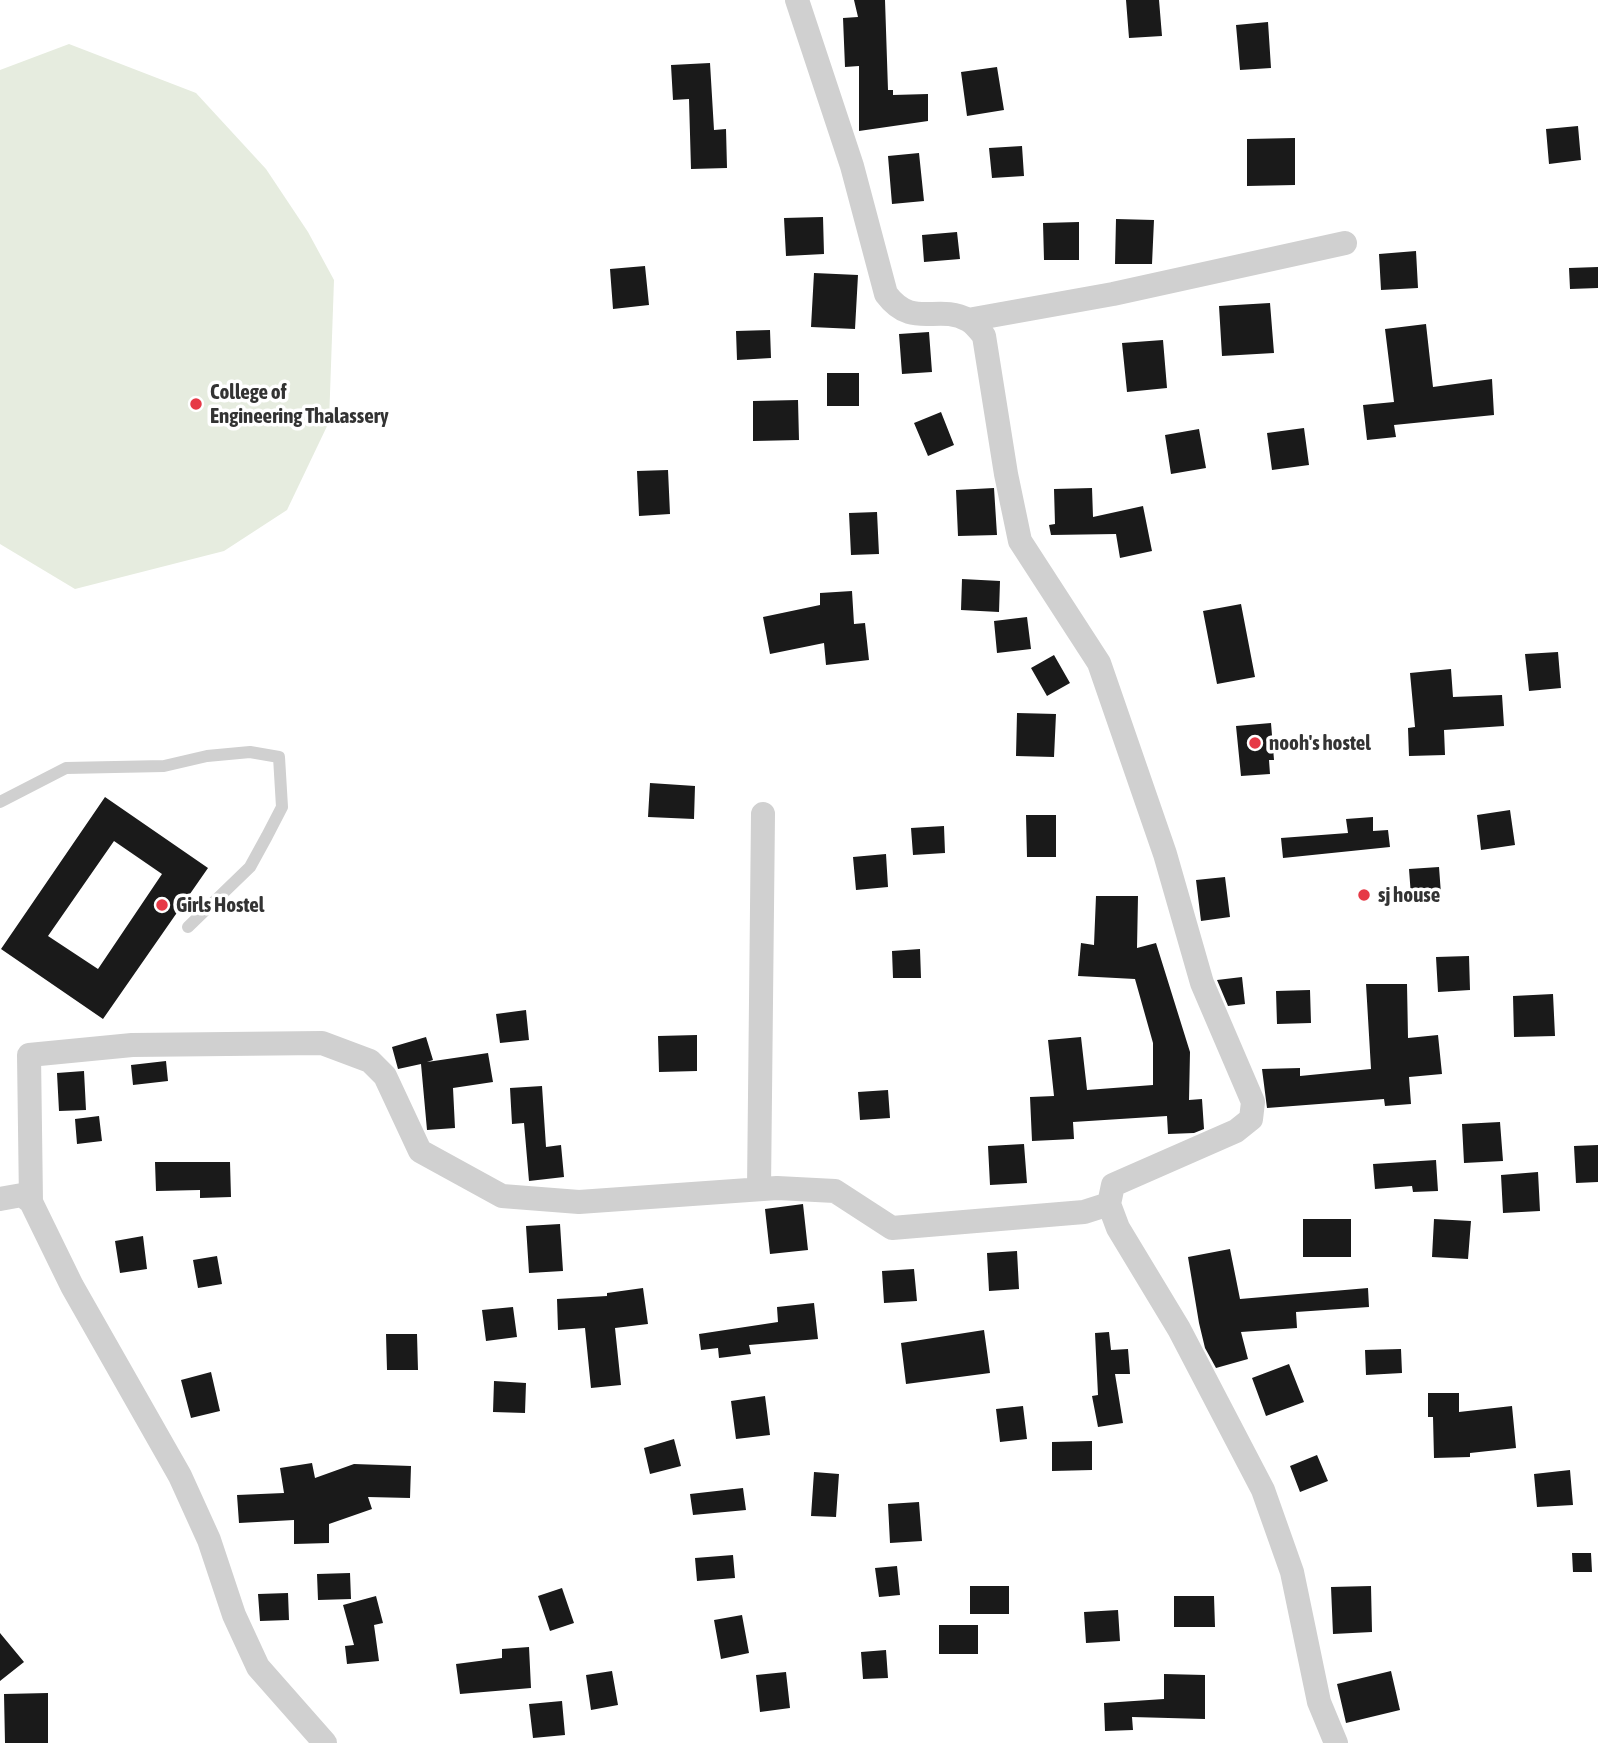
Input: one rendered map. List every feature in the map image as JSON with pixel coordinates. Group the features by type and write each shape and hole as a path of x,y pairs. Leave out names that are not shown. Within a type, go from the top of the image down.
{"street":[{"path":"797,0 852,166 886,294 897,308 913,315 968,320 1112,295 1345,243"},
{"path":"968,320 984,336 999,412 1006,474 1020,541 1099,663 1165,854 1202,983 1253,1102 1251,1119 1236,1131 1112,1185 1109,1203 1118,1228 1179,1329 1263,1490 1292,1572 1319,1702 1336,1743"},
{"path":"760,1189 763,814"},
{"path":"325,1743 258,1667 233,1615 209,1540 180,1476 72,1286 31,1202 30,1055 132,1045 322,1043 370,1061 385,1076 420,1151 502,1196 579,1202 760,1189 835,1191 891,1228 1084,1212 1109,1203"},
{"path":"0,1199 22,1195 31,1202"}],"lane":[{"path":"0,802 66,768 164,766 207,756 250,752 279,757 282,807 267,836 250,867 188,927"}],"shaded area":[{"path":"69,44 196,93 266,169 308,232 334,280 329,422 287,510 224,551 75,589 0,544 0,70"}],"building":[{"path":"854,0 885,0 888,90 893,90 893,95 928,94 928,121 859,131 859,66 845,67 843,18 858,17"},
{"path":"1126,0 1159,0 1162,36 1129,38"},
{"path":"1268,22 1271,68 1240,70 1236,25"},
{"path":"710,63 714,130 726,129 727,168 691,169 689,99 673,100 671,65"},
{"path":"997,67 1004,110 967,116 961,72"},
{"path":"1578,126 1581,160 1549,164 1546,129"},
{"path":"1295,138 1295,185 1247,186 1247,139"},
{"path":"1022,146 1024,176 992,178 989,148"},
{"path":"919,153 924,201 892,204 888,156"},
{"path":"823,217 824,254 786,256 784,218"},
{"path":"1116,219 1154,220 1152,264 1115,264"},
{"path":"1079,222 1079,260 1044,260 1043,223"},
{"path":"957,232 960,259 924,262 922,235"},
{"path":"1416,251 1418,288 1381,290 1379,254"},
{"path":"645,266 649,305 613,309 610,269"},
{"path":"1598,267 1598,288 1570,289 1569,268"},
{"path":"814,273 858,275 855,329 811,327"},
{"path":"1270,303 1274,353 1222,356 1219,306"},
{"path":"1426,324 1433,387 1492,379 1494,415 1394,425 1396,437 1367,440 1363,405 1394,402 1385,329"},
{"path":"770,330 771,358 737,360 736,331"},
{"path":"929,332 932,372 902,374 899,334"},
{"path":"1163,340 1167,388 1127,392 1122,343"},
{"path":"827,373 859,373 859,406 827,406"},
{"path":"798,400 799,440 753,441 753,401"},
{"path":"941,412 954,445 928,456 914,423"},
{"path":"1304,428 1309,465 1272,470 1267,433"},
{"path":"1199,429 1206,468 1171,474 1165,435"},
{"path":"668,470 670,514 639,516 637,471"},
{"path":"994,488 997,535 958,536 956,490"},
{"path":"1092,488 1093,517 1143,506 1152,551 1120,558 1116,534 1051,535 1049,525 1055,524 1054,489"},
{"path":"877,512 879,554 851,555 849,513"},
{"path":"962,579 1000,581 999,612 961,610"},
{"path":"852,591 854,624 865,623 869,660 826,665 824,643 770,654 763,617 820,605 820,593"},
{"path":"1241,604 1255,677 1217,684 1203,611"},
{"path":"1027,617 1031,649 997,653 994,621"},
{"path":"1558,652 1561,688 1529,691 1525,654"},
{"path":"1054,655 1070,683 1047,696 1031,668"},
{"path":"1451,669 1453,697 1502,695 1504,726 1444,730 1445,755 1409,756 1408,728 1415,727 1410,673"},
{"path":"1017,713 1056,714 1054,757 1016,756"},
{"name":"nooh's hostel","path":"1271,723 1274,760 1269,760 1270,774 1241,776 1236,726"},
{"path":"650,783 695,786 694,819 648,817"},
{"name":"Girls Hostel","path":"105,797 208,868 103,1019 1,949","holes":["114,841 162,874 98,969 48,936"]},
{"path":"1510,810 1515,845 1481,850 1477,815"},
{"path":"1026,815 1056,815 1056,857 1027,857"},
{"path":"1373,817 1373,831 1388,830 1390,847 1283,858 1281,838 1348,833 1346,819"},
{"path":"944,826 945,853 913,855 911,828"},
{"path":"886,854 888,887 856,890 853,857"},
{"path":"1439,867 1441,894 1411,896 1409,869"},
{"path":"1225,877 1230,917 1201,921 1196,880"},
{"path":"1096,896 1138,896 1137,948 1156,943 1190,1052 1189,1100 1202,1099 1204,1129 1194,1133 1168,1134 1167,1116 1073,1122 1074,1139 1032,1141 1030,1097 1054,1096 1048,1040 1081,1037 1087,1090 1153,1085 1153,1043 1135,979 1078,976 1081,943 1094,945"},
{"path":"920,949 921,978 893,978 892,951"},
{"path":"1469,956 1470,990 1438,992 1436,957"},
{"path":"1242,977 1245,1004 1228,1006 1217,980"},
{"path":"1366,984 1407,984 1408,1038 1438,1035 1442,1074 1409,1077 1411,1104 1385,1106 1384,1099 1267,1108 1262,1069 1300,1068 1300,1076 1371,1069"},
{"path":"1310,990 1311,1023 1277,1024 1276,991"},
{"path":"1553,994 1555,1036 1514,1037 1513,996"},
{"path":"526,1010 529,1040 500,1043 496,1014"},
{"path":"697,1035 697,1071 659,1072 658,1036"},
{"path":"426,1037 433,1060 427,1062 488,1053 493,1082 453,1088 455,1128 427,1130 421,1064 398,1069 392,1047"},
{"path":"166,1061 168,1081 133,1085 131,1065"},
{"path":"84,1071 86,1110 59,1111 57,1073"},
{"path":"542,1086 546,1147 561,1145 564,1177 529,1181 524,1123 512,1124 510,1088"},
{"path":"888,1090 890,1118 860,1120 858,1092"},
{"path":"99,1116 102,1141 77,1144 75,1119"},
{"path":"1500,1122 1503,1161 1464,1163 1462,1124"},
{"path":"1024,1144 1027,1183 990,1185 988,1146"},
{"path":"1598,1145 1598,1182 1576,1183 1574,1146"},
{"path":"1436,1160 1438,1191 1413,1192 1412,1186 1375,1189 1373,1164"},
{"path":"155,1162 230,1162 231,1197 200,1198 200,1190 156,1191"},
{"path":"1538,1172 1540,1211 1503,1213 1501,1175"},
{"path":"803,1204 808,1250 770,1254 765,1209"},
{"path":"1303,1219 1351,1219 1351,1257 1303,1257"},
{"path":"1434,1219 1471,1221 1468,1259 1432,1257"},
{"path":"560,1224 563,1271 529,1273 526,1226"},
{"path":"143,1236 147,1269 120,1273 115,1241"},
{"path":"1230,1249 1240,1299 1368,1288 1369,1307 1296,1312 1297,1328 1241,1332 1248,1359 1216,1368 1205,1348 1188,1257"},
{"path":"1017,1251 1019,1289 989,1291 987,1253"},
{"path":"217,1256 222,1284 198,1288 193,1260"},
{"path":"914,1269 917,1301 884,1303 882,1271"},
{"path":"643,1288 648,1324 615,1328 621,1385 591,1388 585,1328 558,1330 557,1299 607,1296 607,1293"},
{"path":"814,1303 818,1339 749,1345 751,1354 719,1358 718,1348 701,1350 699,1334 778,1322 777,1307"},
{"path":"513,1307 517,1337 486,1341 482,1310"},
{"path":"984,1330 990,1373 906,1384 901,1343"},
{"path":"1109,1332 1111,1350 1128,1349 1130,1374 1115,1374 1123,1423 1098,1427 1092,1396 1098,1395 1095,1333"},
{"path":"386,1334 417,1334 418,1370 387,1370"},
{"path":"1401,1349 1402,1373 1366,1375 1365,1350"},
{"path":"1289,1364 1304,1402 1266,1416 1252,1378"},
{"path":"211,1372 220,1411 191,1418 181,1380"},
{"path":"494,1381 526,1383 525,1413 493,1412"},
{"path":"1428,1393 1459,1393 1459,1412 1512,1406 1516,1448 1470,1453 1470,1457 1434,1458 1433,1417 1428,1417"},
{"path":"765,1396 770,1435 736,1439 731,1401"},
{"path":"1023,1406 1027,1439 1000,1442 996,1409"},
{"path":"674,1439 681,1466 650,1474 644,1448"},
{"path":"1092,1441 1092,1470 1052,1471 1052,1442"},
{"path":"1317,1455 1328,1481 1300,1492 1290,1466"},
{"path":"312,1463 315,1478 354,1464 411,1466 410,1498 368,1497 372,1509 329,1524 329,1543 294,1544 294,1520 239,1523 237,1495 284,1493 280,1468"},
{"path":"1570,1470 1573,1505 1537,1507 1534,1474"},
{"path":"814,1472 839,1474 836,1517 811,1516"},
{"path":"743,1488 746,1510 693,1515 690,1494"},
{"path":"919,1502 922,1541 890,1543 888,1504"},
{"path":"1572,1553 1591,1553 1592,1572 1573,1572"},
{"path":"733,1555 735,1578 697,1581 695,1558"},
{"path":"897,1566 900,1595 879,1597 875,1568"},
{"path":"350,1573 351,1599 318,1600 317,1574"},
{"path":"970,1586 1009,1586 1009,1614 970,1614"},
{"path":"1371,1586 1372,1632 1333,1634 1331,1587"},
{"path":"562,1588 574,1623 550,1631 538,1596"},
{"path":"288,1593 289,1620 260,1621 258,1594"},
{"path":"376,1596 383,1623 374,1625 379,1661 347,1664 345,1646 354,1645 343,1605"},
{"path":"1174,1596 1214,1596 1215,1627 1174,1627"},
{"path":"1118,1610 1120,1641 1086,1643 1084,1612"},
{"path":"742,1615 749,1653 721,1659 714,1620"},
{"path":"939,1625 978,1625 978,1654 939,1654"},
{"path":"0,1633 24,1662 0,1681"},
{"path":"529,1647 531,1688 460,1694 456,1664 502,1658 502,1649"},
{"path":"886,1650 888,1678 863,1679 861,1652"},
{"path":"612,1671 618,1705 591,1710 586,1675"},
{"path":"1391,1671 1400,1710 1346,1723 1337,1684"},
{"path":"786,1672 790,1708 760,1712 756,1675"},
{"path":"1164,1674 1205,1675 1205,1719 1132,1717 1133,1730 1105,1731 1104,1703 1164,1699"},
{"path":"48,1693 48,1743 5,1743 4,1694"},
{"path":"562,1701 565,1735 533,1738 529,1704"}],"place":[{"name":"College of Engineering Thalassery","path":"196,404"},
{"name":"nooh's hostel","path":"1255,743"},
{"name":"sj house","path":"1364,895"},
{"name":"Girls Hostel","path":"162,905"}]}
